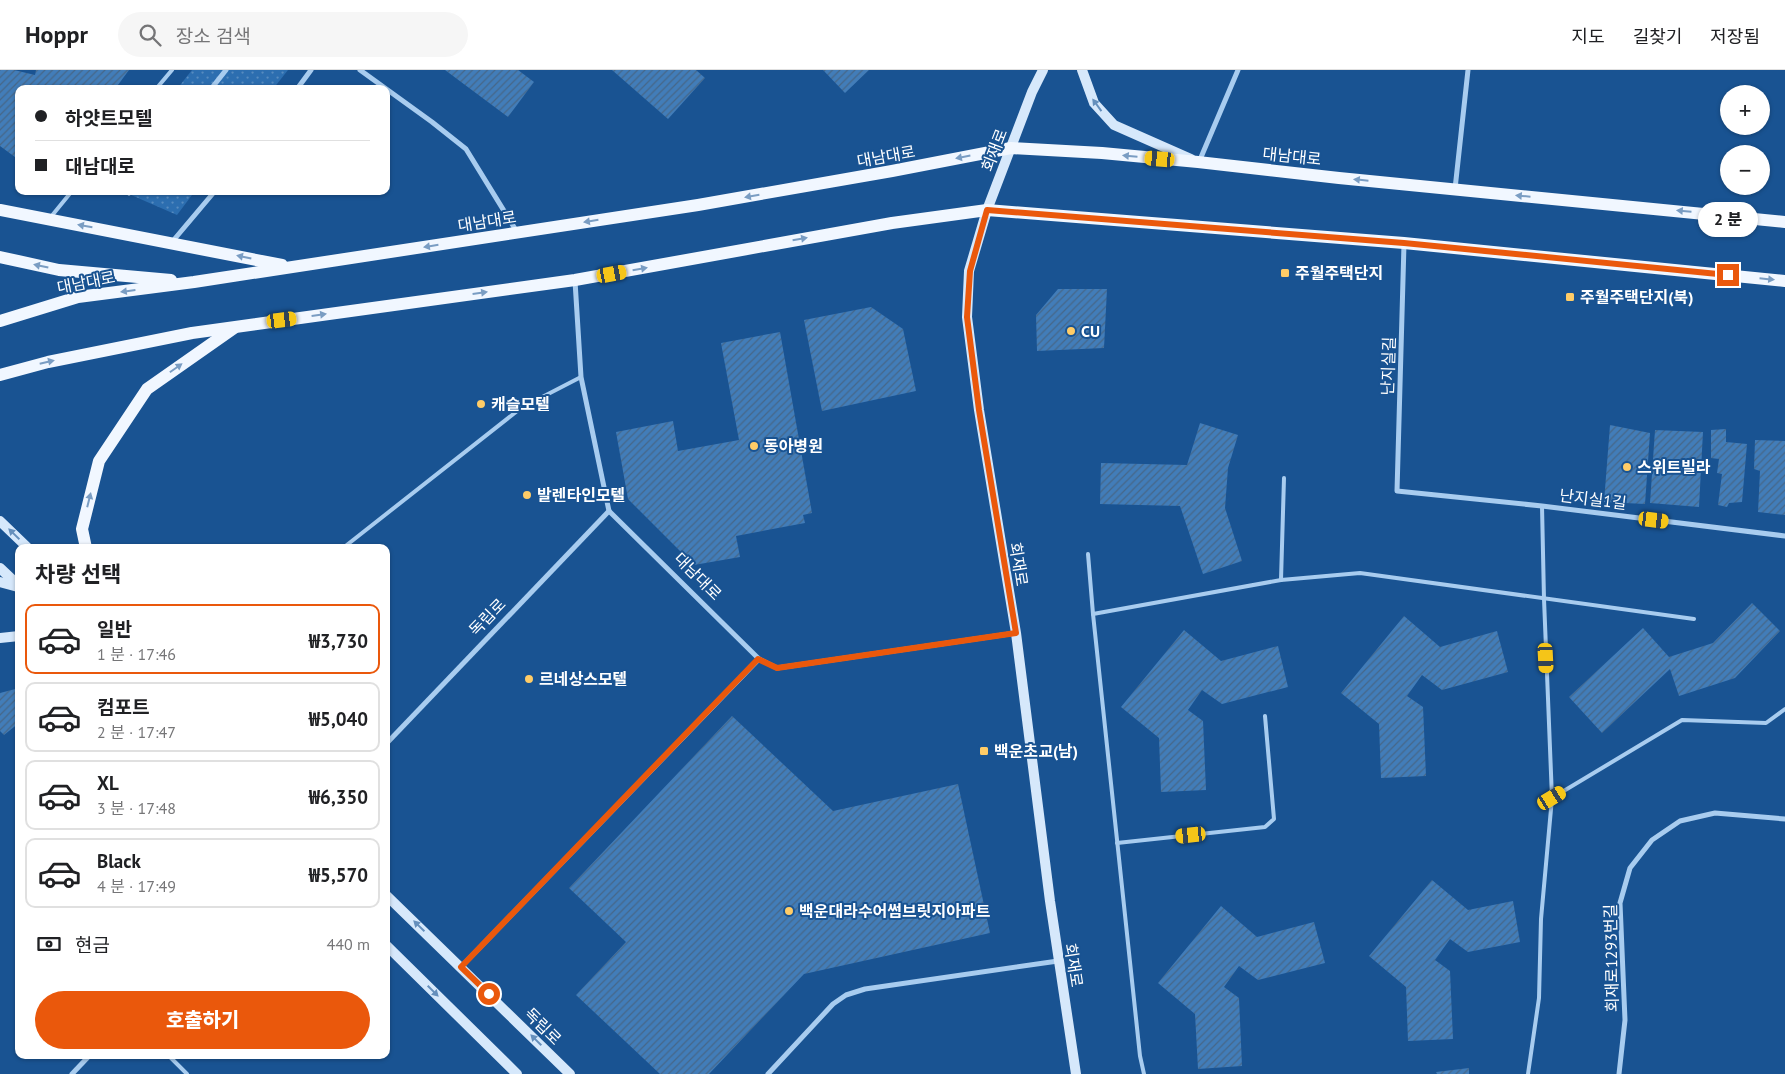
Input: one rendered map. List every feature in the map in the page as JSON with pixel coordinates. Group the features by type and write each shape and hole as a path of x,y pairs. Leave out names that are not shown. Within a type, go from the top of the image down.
{"main road":[{"name":"회재로","path":"1043,70 1032,92 987,210 970,271 967,317 979,410 1016,633 1058,961 1076,1074"},
{"path":"1082,70 1094,103 1114,126 1198,162"},
{"name":"대남대로","path":"0,321 78,297 194,282 698,205 892,172 1011,148 1102,153 1198,162 1455,190 1785,222"},
{"path":"0,210 172,242 292,267"},
{"path":"0,375 48,362 192,334 574,280 892,223 987,210 1404,243 1785,281"},
{"path":"0,257 59,270 194,282"},
{"path":"85,544 82,530 99,461 146,389 236,327"},
{"path":"0,521 24,544"},
{"path":"0,568 15,582"},
{"path":"0,582 15,585"},
{"path":"0,638 15,636"},
{"name":"독립로","path":"390,899 570,1074"},
{"path":"390,949 517,1074"}],"street":[{"path":"214,85 226,70"},
{"path":"299,85 311,70"},
{"path":"360,70 381,85"},
{"path":"1198,162 1238,70"},
{"path":"1455,190 1468,70"},
{"path":"390,92 466,149 517,233"},
{"path":"172,242 212,195"},
{"name":"난지실길","path":"1397,491 1404,243"},
{"path":"574,280 581,377 609,511"},
{"name":"난지실1길","path":"1397,491 1542,506 1785,536"},
{"name":"대남대로","path":"609,511 758,659"},
{"name":"독립로","path":"390,740 609,511"},
{"path":"461,967 758,659 777,668 1016,633"},
{"name":"회재로1293번길","path":"1619,1074 1624,1020 1620,903 1630,868 1652,840 1680,820 1715,813 1785,819"},
{"path":"768,1074 833,1004 846,995 865,988 1058,961"},
{"path":"72,1074 86,1059"}],"lane":[{"path":"159,85 172,70"},
{"path":"49,220 69,195"},
{"path":"348,544 521,408 581,377"},
{"path":"1281,580 1284,478"},
{"path":"1528,1074 1539,998 1541,920 1552,798 1542,506"},
{"path":"1088,554 1117,843 1140,1056 1144,1074"},
{"path":"1093,614 1281,580 1360,574 1694,619"},
{"path":"1552,798 1682,720 1766,723 1785,709"},
{"path":"1117,843 1265,827 1274,820 1265,716"},
{"path":"172,1059 188,1074"}],"shaded area":[{"path":"192,70 288,70 276,85 180,85"},
{"path":"131,195 192,195 177,215"}],"building":[{"path":"0,70 14,70 35,75 36,70 129,70 118,85 15,85 15,157 0,146"},
{"path":"445,70 518,70 534,82 508,117"},
{"path":"612,70 696,70 705,78 668,119"},
{"path":"823,70 869,70 845,93"},
{"name":"CU","path":"1058,289 1107,289 1104,348 1037,351 1036,315"},
{"path":"871,307 903,329 916,391 822,411 804,320"},
{"name":"동아병원","path":"780,332 812,513 803,515 805,523 736,536 740,557 694,565 628,499 616,432 673,421 678,451 739,440 721,343"},
{"path":"1200,423 1238,435 1228,468 1225,508 1242,561 1203,574 1180,506 1100,504 1101,463 1187,465"},
{"name":"스위트빌라","path":"1610,425 1650,433 1645,504 1604,502"},
{"path":"1726,429 1726,442 1747,444 1742,502 1729,503 1727,507 1718,505 1722,474 1717,473 1719,459 1711,458 1711,430"},
{"path":"1655,430 1703,432 1699,507 1650,503"},
{"path":"1755,440 1785,441 1785,515 1758,512 1760,471 1754,469"},
{"path":"1752,603 1780,631 1735,678 1679,696 1670,669 1602,733 1569,697 1643,628 1669,657 1713,643"},
{"path":"1404,616 1440,647 1497,631 1508,672 1442,690 1422,675 1407,696 1423,707 1426,776 1381,778 1379,724 1341,693"},
{"path":"1184,630 1221,661 1278,646 1288,687 1222,704 1202,690 1188,710 1203,721 1206,790 1161,792 1159,738 1121,707"},
{"path":"15,689 15,726 4,735 0,731 0,693"},
{"name":"백운대라수어썸브릿지아파트","path":"732,716 833,811 958,784 990,933 804,974 709,1074 660,1074 576,995 626,942 569,888"},
{"path":"1432,880 1468,910 1513,901 1520,942 1468,952 1450,939 1435,960 1450,971 1453,1039 1408,1041 1406,987 1369,956"},
{"path":"1221,906 1257,937 1314,922 1325,963 1258,980 1239,966 1224,987 1239,998 1242,1066 1198,1069 1195,1014 1158,983"},
{"path":"1469,1068 1469,1074 1437,1074 1436,1072"}],"place":[{"name":"주월주택단지","path":"1285,273"},
{"name":"주월주택단지(북)","path":"1570,297"},
{"name":"CU","path":"1071,331"},
{"name":"캐슬모텔","path":"481,404"},
{"name":"동아병원","path":"754,446"},
{"name":"스위트빌라","path":"1627,467"},
{"name":"발렌타인모텔","path":"527,495"},
{"name":"르네상스모텔","path":"529,679"},
{"name":"백운초교(남)","path":"984,751"},
{"name":"백운대라수어썸브릿지아파트","path":"789,911"}],"route":[{"path":"489,994 461,967 758,659 777,668 1016,633 979,410 967,317 970,271 987,210 1404,243 1728,275"}]}
